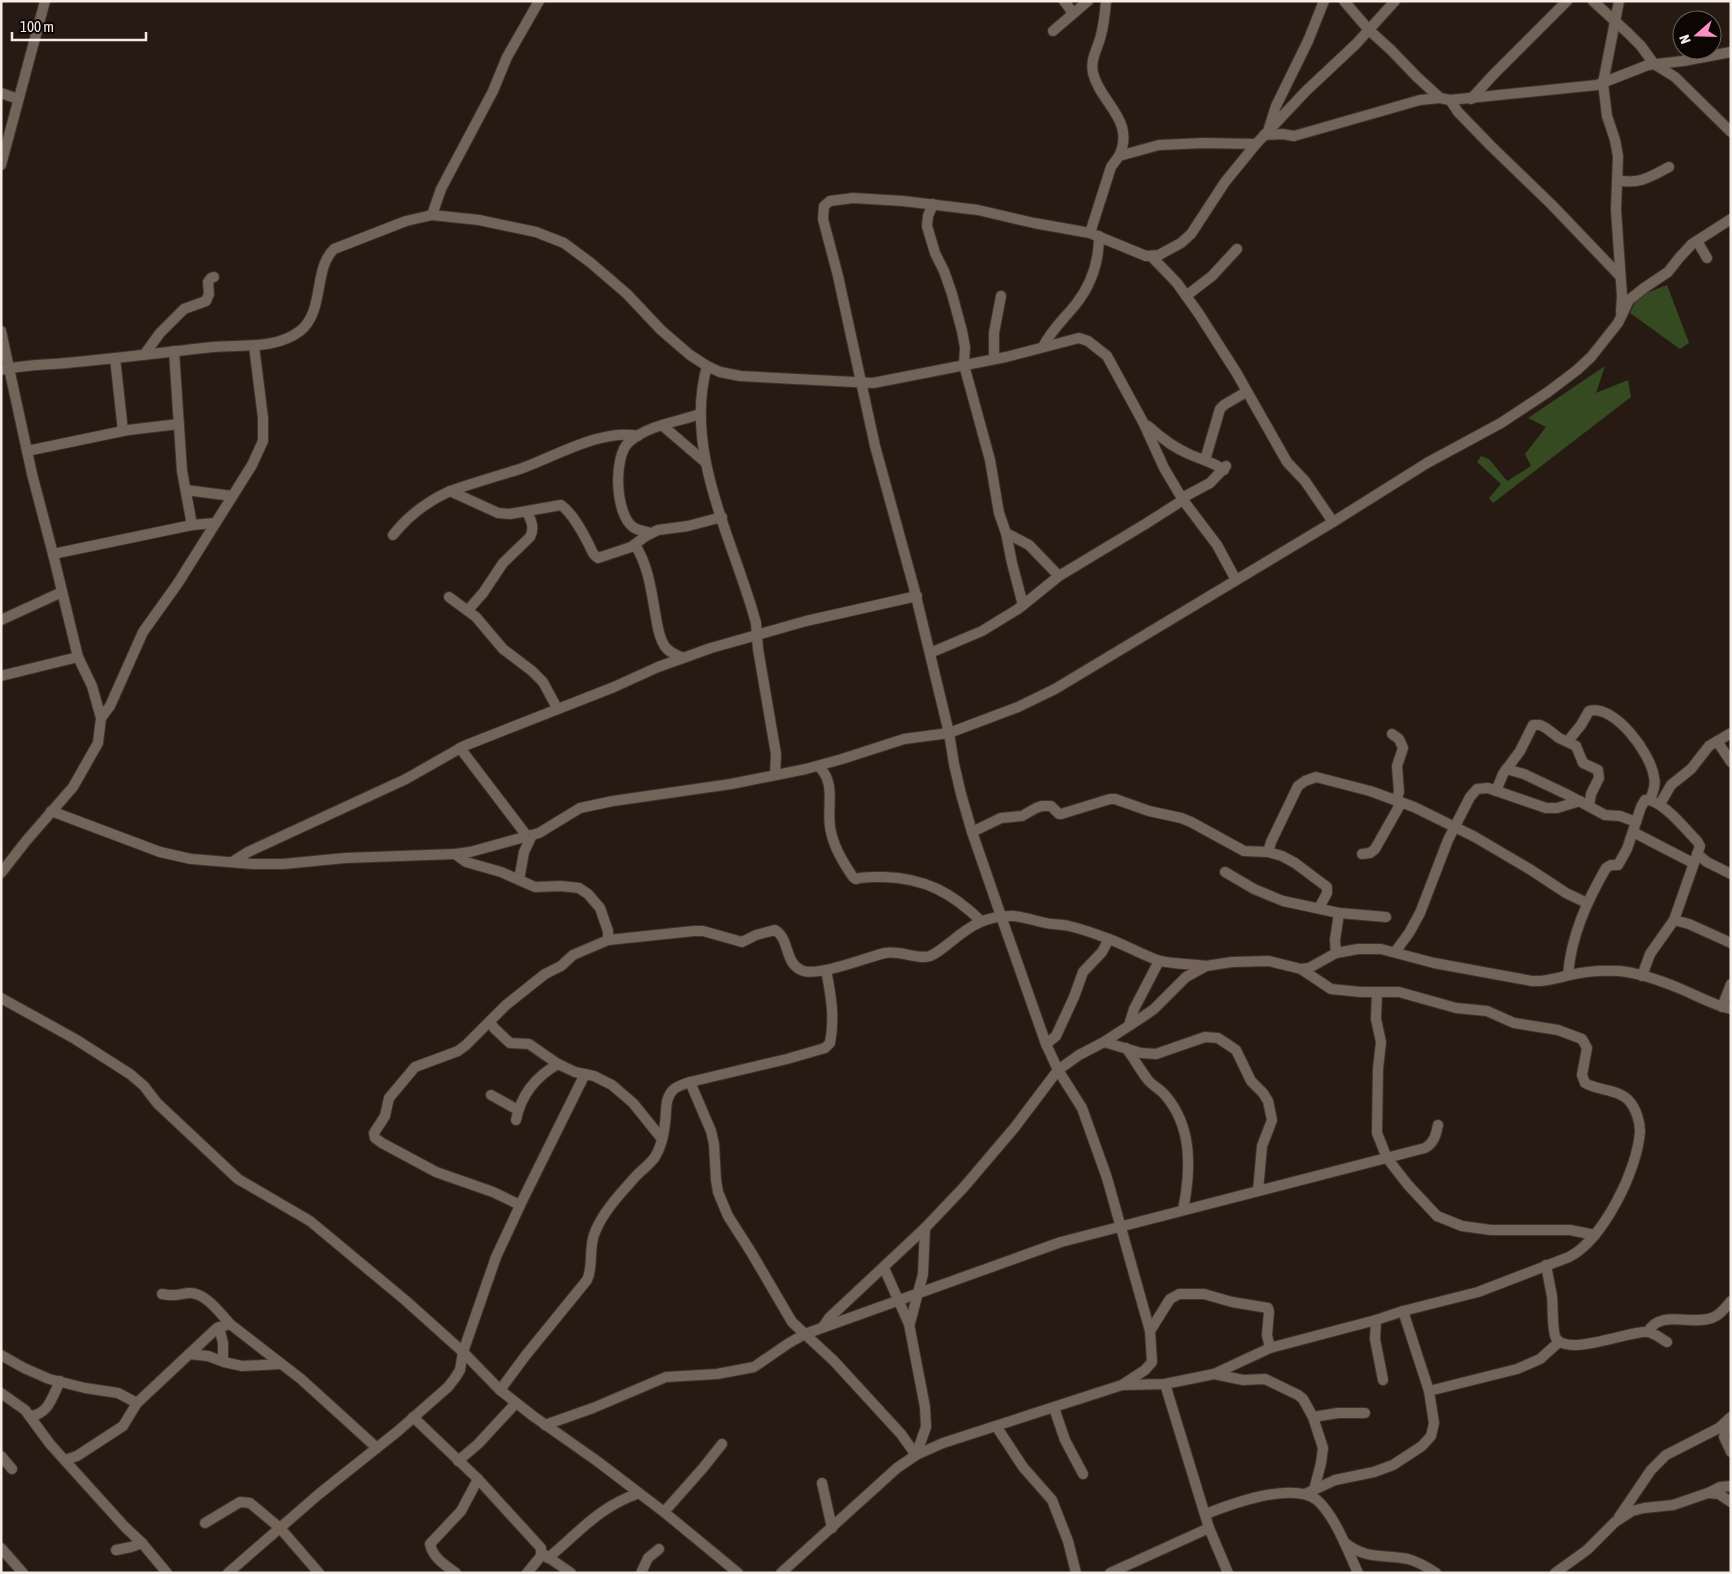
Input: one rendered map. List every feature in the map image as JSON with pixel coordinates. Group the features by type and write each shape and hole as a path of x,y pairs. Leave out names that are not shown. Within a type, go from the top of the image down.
{"street":[{"path":"1,165 45,1"},
{"path":"432,215 442,189 493,91 507,57 540,1"},
{"path":"1064,1 1073,13"},
{"path":"1053,31 1088,1"},
{"path":"1043,347 1054,328 1076,305 1088,285 1099,248 1095,234 1108,174 1123,148 1124,135 1121,124 1098,84 1092,68 1105,16 1106,1"},
{"path":"1267,132 1276,106 1308,41 1324,1"},
{"path":"1344,1 1369,30 1417,78 1445,99 1552,205 1620,276"},
{"path":"1122,1386 1152,1364 1150,1331 1107,1178 1082,1108 1058,1070 1046,1044 972,832 954,764 949,733 916,596 877,454 840,285 822,219 824,206 830,201 853,198 933,204 978,210 1095,234 1146,256 1169,250 1191,234 1236,167 1256,144 1306,91 1369,30 1395,1"},
{"path":"1471,98 1568,1"},
{"path":"1593,1 1635,39 1654,64 1679,80 1731,132"},
{"path":"51,812 176,857 253,864 283,864 362,857 455,854 470,852 529,836 555,824 580,808 613,801 731,784 818,766 904,739 949,733 1018,707 1055,690 1333,522 1434,458 1501,423 1549,391 1591,357 1618,323 1622,296 1616,210 1616,147 1607,116 1603,83 1619,1"},
{"path":"1267,132 1294,136 1420,100 1471,98 1597,85 1648,65 1731,52"},
{"path":"1,93 18,99"},
{"path":"1119,156 1159,145 1204,143 1256,144"},
{"path":"1617,180 1641,181 1669,167"},
{"path":"933,204 928,216 927,226 935,253 952,294 962,331 964,365 987,450 999,512 1006,532 1023,605"},
{"path":"5,369 214,347 254,346 280,341 301,330 309,320 318,295 326,262 334,248 406,221 432,215 479,220 536,232 564,244 592,263 621,289 661,330 690,355 720,372 740,376 861,382 882,381 994,360 1079,338 1088,341 1107,356 1143,422 1164,468 1182,499 1209,532 1236,580"},
{"path":"1620,315 1629,300 1668,272 1687,248 1731,219"},
{"path":"1697,241 1707,258"},
{"path":"1186,296 1212,276 1237,249"},
{"path":"1150,256 1169,273 1186,296 1222,350 1287,462 1305,481 1333,522"},
{"path":"144,355 160,333 184,309 206,300 209,294 208,282 214,276"},
{"path":"994,360 994,334 1001,296"},
{"path":"1,331 5,369 78,657 92,686 101,718 98,743 73,787 1,873"},
{"path":"101,718 110,706 143,632 178,583 252,466 264,442 254,346"},
{"path":"174,351 182,471 192,525"},
{"path":"115,358 123,431"},
{"path":"707,366 703,382 700,414 705,462 749,595 756,623 762,676 776,754 775,774"},
{"path":"1205,460 1220,409 1246,392"},
{"path":"651,533 639,530 628,523 622,509 618,466 620,458 628,442 638,436 700,414"},
{"path":"930,653 982,630 1023,605 1060,576 1210,483 1225,468 1171,445 1143,422"},
{"path":"27,451 123,431 178,424"},
{"path":"663,426 705,462"},
{"path":"393,534 405,520 450,491 611,435 627,433 638,436"},
{"path":"186,490 232,496"},
{"path":"450,491 498,513 528,512 561,505 569,512 596,558 635,545 651,533 663,528 688,526 722,517"},
{"path":"468,610 483,593 503,563 530,537 533,532 528,512"},
{"path":"53,554 192,525 215,523"},
{"path":"1006,532 1029,545 1060,576"},
{"path":"635,545 649,578 657,622 664,645 670,652 683,658"},
{"path":"1,620 62,592"},
{"path":"232,862 248,852 406,779 460,748 683,658 711,648 806,621 916,596"},
{"path":"449,597 468,610 503,649 543,682 557,708"},
{"path":"1,676 78,657"},
{"path":"1568,741 1589,711 1598,710 1611,715 1635,740 1648,759 1654,773 1655,784 1650,800"},
{"path":"1395,952 1409,934 1420,913 1448,840 1475,791 1484,788 1546,808 1557,808 1584,804 1599,778 1599,773 1595,768 1583,763 1577,747 1540,725 1533,726 1520,751 1506,769 1496,791"},
{"path":"1660,804 1671,785 1687,773 1709,746 1731,733"},
{"path":"1362,854 1370,853 1375,849 1398,802 1397,766 1403,748 1399,739 1392,734"},
{"path":"1717,741 1731,762"},
{"path":"460,748 529,836"},
{"path":"818,766 825,774 830,791 829,818 834,843 853,877 856,879 863,877 904,878 934,886 964,906 981,921"},
{"path":"1506,769 1524,774 1605,815 1620,816 1635,827 1695,859 1707,862 1731,874"},
{"path":"1268,852 1298,786 1305,780 1316,777 1380,794 1414,807 1475,837 1566,893 1587,903"},
{"path":"972,832 1001,818 1022,816 1042,806 1051,806 1058,814 1061,814 1115,799 1149,811 1186,820 1244,851 1268,852 1282,856 1295,863 1327,888 1327,893 1319,908"},
{"path":"1568,975 1570,954 1587,903 1606,868 1611,865 1617,866 1624,856 1643,803 1645,800 1650,800 1660,804 1699,842 1700,846 1674,920 1650,954 1642,976"},
{"path":"519,880 529,836"},
{"path":"455,854 466,862 502,872 538,887 561,886 579,888 594,900 604,916 608,940"},
{"path":"1225,872 1254,890 1271,897 1339,913 1386,917"},
{"path":"1336,953 1335,940 1339,913"},
{"path":"520,1205 493,1192 436,1172 375,1138 374,1133 384,1116 389,1098 415,1067 458,1050 506,1005 545,974 561,966 573,955 608,940 703,931 742,942 761,933 775,930 783,937 795,966 804,971 826,970 885,953 901,953 921,957 931,955 944,948 967,928 981,921 1001,916 1020,917 1048,924 1067,926 1109,939 1159,961 1206,966 1232,962 1269,961 1301,969 1332,989 1361,992 1399,992 1456,1008 1487,1011 1523,1026 1569,1033 1585,1042 1587,1054 1582,1075 1584,1082 1587,1085 1622,1095 1627,1098 1635,1110 1640,1130 1624,1185 1616,1203 1595,1236 1578,1253 1478,1292 1270,1348 1214,1374 1164,1384 1122,1386 943,1443 916,1455 897,1468 781,1573"},
{"path":"1674,920 1689,924 1731,943"},
{"path":"1046,1044 1056,1036 1071,1006 1083,972 1102,952 1109,939"},
{"path":"1301,969 1309,968 1336,953 1358,949 1381,949 1434,963 1532,981 1549,981 1568,975 1621,971 1682,989 1726,1008 1731,984"},
{"path":"1128,1025 1134,1009 1159,961"},
{"path":"823,1327 829,1318 925,1228 984,1165 1058,1070 1154,1009 1186,978 1206,966"},
{"path":"500,1390 587,1280 591,1272 590,1251 595,1232 605,1213 622,1191 654,1158 662,1139 668,1098 671,1092 677,1087 690,1082 788,1059 824,1048 830,1043 833,1028 832,1003 826,970"},
{"path":"1377,992 1376,1019 1381,1042 1378,1069 1377,1131 1387,1158 1408,1185 1437,1216 1450,1222 1480,1230 1570,1230 1595,1236"},
{"path":"1,998 75,1039 130,1074 144,1086 157,1103 238,1179 310,1221 405,1300 463,1352 500,1390 545,1426 597,1461 664,1512 738,1573"},
{"path":"490,1022 510,1043 529,1044 558,1064 594,1076 624,1094 662,1139"},
{"path":"1104,1042 1148,1055 1205,1037 1212,1037 1218,1038 1236,1050 1251,1081 1267,1099 1272,1117 1271,1125 1262,1146 1258,1191"},
{"path":"1126,1048 1151,1084 1165,1094 1184,1128 1189,1168 1183,1210"},
{"path":"491,1095 517,1115 521,1100 529,1088 543,1074 558,1064"},
{"path":"228,1573 389,1439 450,1385 460,1370 463,1352 492,1266 585,1074"},
{"path":"690,1082 711,1131 718,1192 728,1216 792,1322 834,1361 901,1434 916,1455"},
{"path":"545,1426 593,1408 666,1376 717,1374 754,1367 789,1343 823,1327 1061,1242 1425,1148 1435,1138 1438,1125"},
{"path":"910,1324 923,1274 925,1228"},
{"path":"1546,1265 1552,1298 1554,1332 1560,1342 1571,1345 1592,1343 1648,1332 1667,1342"},
{"path":"884,1268 910,1324 926,1420 926,1427 916,1455"},
{"path":"162,1294 173,1297 190,1293 196,1294 212,1305 230,1324 281,1364 377,1448"},
{"path":"1150,1331 1172,1297 1185,1293 1204,1294 1232,1302 1268,1308 1267,1335 1270,1348"},
{"path":"1648,1332 1653,1324 1662,1321 1713,1318 1731,1301"},
{"path":"1206,1514 1230,1505 1277,1494 1309,1492 1335,1480 1374,1472 1393,1465 1427,1441 1434,1429 1429,1391 1403,1311"},
{"path":"1376,1320 1375,1339 1383,1380"},
{"path":"65,1460 77,1456 123,1426 137,1403 219,1327 230,1324"},
{"path":"219,1327 223,1343 223,1361"},
{"path":"1429,1391 1517,1369 1540,1359 1560,1342"},
{"path":"1,1354 34,1373 49,1379 85,1388 118,1393 137,1403"},
{"path":"189,1354 208,1356 242,1366 281,1364"},
{"path":"1214,1374 1244,1380 1271,1381 1303,1399 1313,1417 1323,1448 1321,1463 1309,1492"},
{"path":"30,1416 36,1416 45,1411 60,1382"},
{"path":"1164,1384 1209,1528 1228,1573"},
{"path":"1,1393 25,1410 50,1444 142,1543 167,1573"},
{"path":"458,1460 478,1444 516,1403"},
{"path":"1054,1408 1064,1440 1083,1474"},
{"path":"1313,1417 1333,1413 1365,1413"},
{"path":"413,1417 478,1479 542,1548 545,1555 570,1573"},
{"path":"1729,1419 1724,1437 1731,1452"},
{"path":"1555,1573 1587,1550 1615,1522 1651,1470 1666,1454 1719,1428 1729,1419"},
{"path":"996,1426 1023,1467 1052,1500 1068,1541 1076,1573"},
{"path":"664,1512 722,1444"},
{"path":"1,1456 12,1469"},
{"path":"451,1572 435,1555 430,1547 430,1542 461,1511 478,1479"},
{"path":"822,1482 832,1528"},
{"path":"1615,1522 1632,1511 1673,1505 1720,1487 1731,1486"},
{"path":"1309,1492 1325,1508 1358,1573"},
{"path":"1708,1492 1718,1494 1731,1502"},
{"path":"527,1573 545,1555 607,1508 620,1500 639,1493"},
{"path":"204,1523 243,1501 250,1503 280,1528 319,1573"},
{"path":"1110,1573 1209,1528"},
{"path":"116,1550 142,1543"},
{"path":"1344,1543 1364,1554 1408,1559 1420,1563 1436,1573"},
{"path":"1,1548 24,1573"},
{"path":"641,1573 648,1558 659,1549"}],"green space":[{"path":"1667,285 1689,343 1680,349 1630,313 1638,296"},
{"path":"1605,366 1596,393 1628,380 1631,397 1493,503 1489,498 1501,484 1477,462 1481,456 1489,459 1507,481 1531,466 1525,454 1546,427 1528,418"}]}
